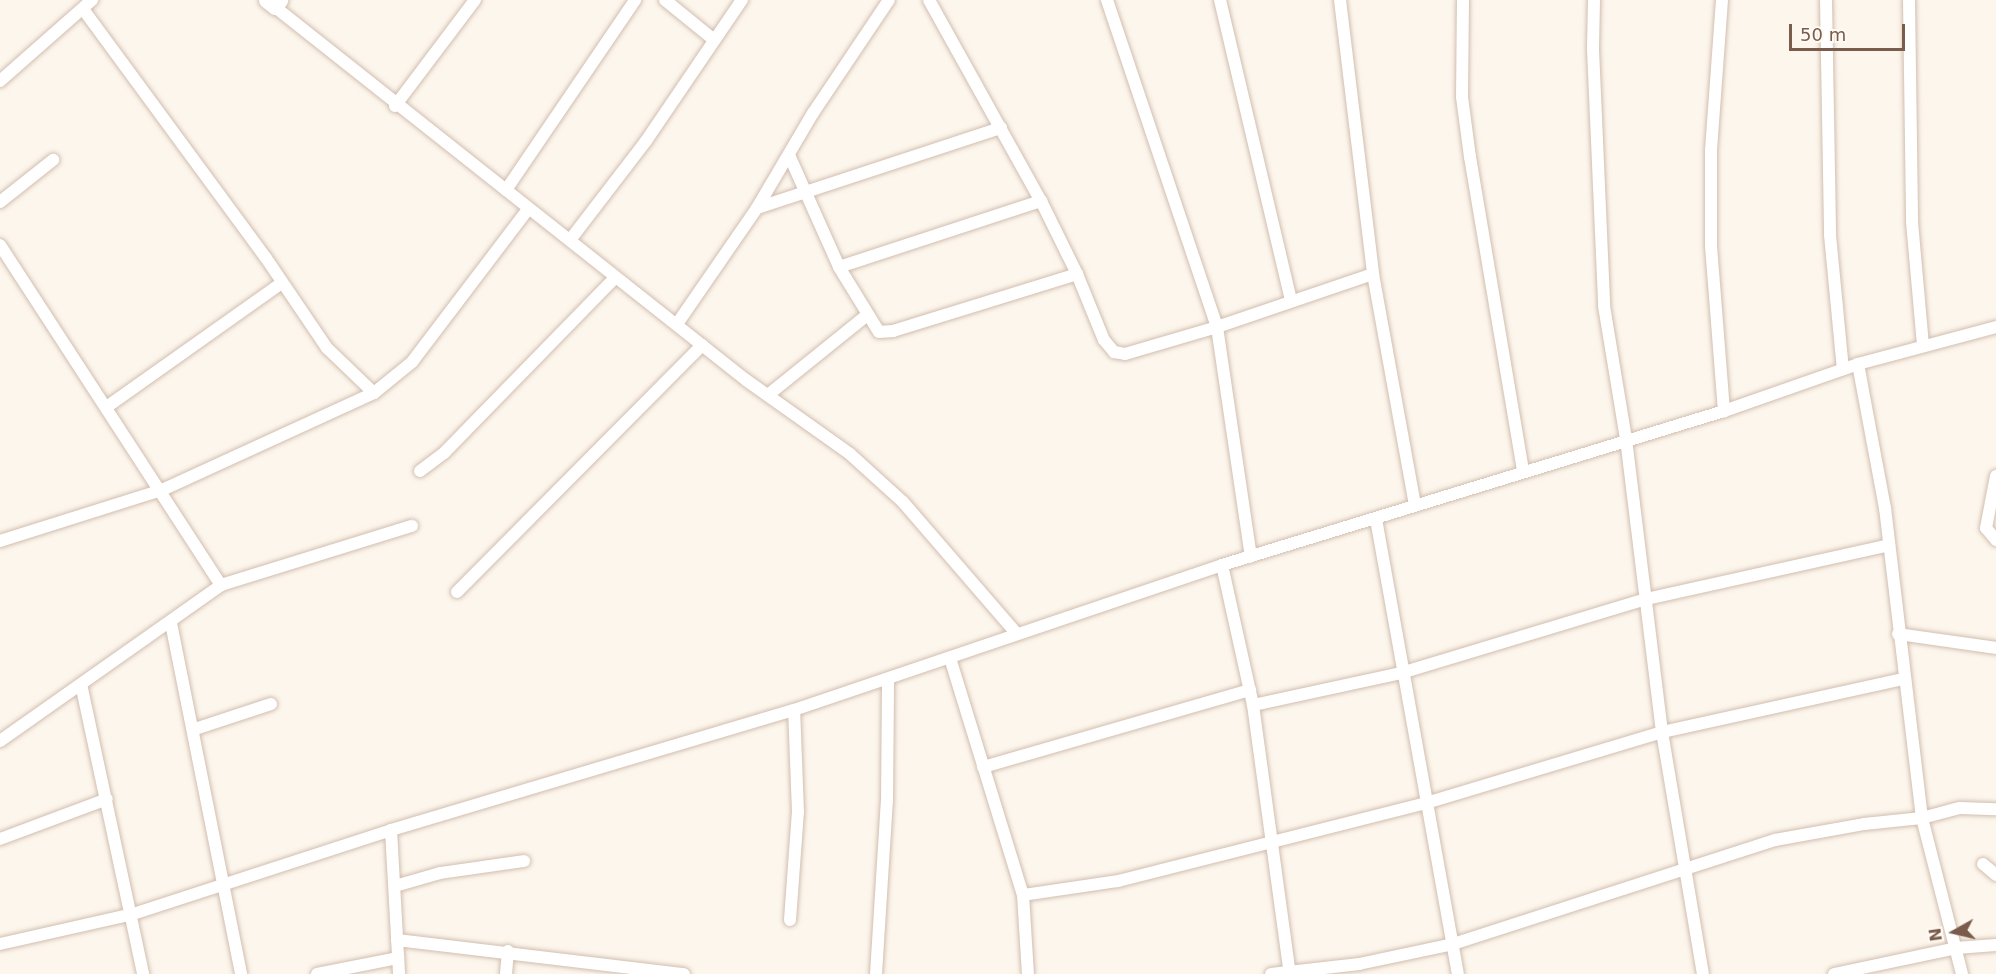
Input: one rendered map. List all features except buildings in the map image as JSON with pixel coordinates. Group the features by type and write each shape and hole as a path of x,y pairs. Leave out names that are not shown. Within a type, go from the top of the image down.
{"street":[{"path":"0,81 92,0"},
{"path":"395,106 475,0"},
{"path":"506,190 635,0"},
{"path":"665,0 713,39"},
{"path":"570,240 646,141 713,39 742,0"},
{"path":"677,324 757,208 889,0"},
{"path":"929,0 1041,201 1077,274 1104,340 1114,352 1125,354 1217,327 1373,274"},
{"path":"1107,0 1217,327 1251,556"},
{"path":"1220,0 1291,301"},
{"path":"1340,0 1373,274 1415,505"},
{"path":"1463,0 1462,97 1523,470"},
{"path":"1594,0 1593,49 1602,283 1626,439 1662,732 1683,869 1703,974"},
{"path":"1722,0 1711,151 1711,246 1724,411"},
{"path":"1826,0 1830,235 1843,369"},
{"path":"1909,0 1912,222 1923,346"},
{"path":"273,2 395,106 506,190 702,345 850,454 886,486 1016,633"},
{"path":"83,9 327,348 374,393"},
{"path":"757,208 807,194 1001,128"},
{"path":"789,155 839,267 879,332 888,332 1077,274"},
{"path":"0,202 53,160"},
{"path":"839,267 1041,201"},
{"path":"0,541 162,490 374,393 412,362 528,209"},
{"path":"0,245 108,406 221,585"},
{"path":"420,471 444,453 615,278"},
{"path":"108,406 282,283"},
{"path":"768,395 867,315"},
{"path":"0,944 133,914 225,881 794,710 1222,565 1376,519 1523,470 1724,411 1858,364 1996,327"},
{"path":"457,591 702,345"},
{"path":"1858,364 1881,478 1922,818 1962,974"},
{"path":"1996,476 1986,524 1987,533 1996,540"},
{"path":"1376,519 1401,673 1458,974"},
{"path":"0,741 171,623 221,585 412,526"},
{"path":"1253,705 1401,673 1646,599 1889,544"},
{"path":"1222,565 1253,705 1274,841 1290,973"},
{"path":"171,623 195,729 241,974"},
{"path":"1898,634 1996,648"},
{"path":"950,658 1023,895 1028,974"},
{"path":"1023,895 1094,886 1426,803 1662,732 1904,679"},
{"path":"876,974 887,801 888,680"},
{"path":"81,684 133,914 143,974"},
{"path":"983,767 1250,690"},
{"path":"195,729 271,704"},
{"path":"790,920 797,832 794,710"},
{"path":"0,839 107,798"},
{"path":"1271,974 1359,964 1453,944 1683,869 1815,831 1922,818 1960,808 1996,809"},
{"path":"391,830 399,974"},
{"path":"395,886 440,873 524,861"},
{"path":"1983,864 1996,875"},
{"path":"397,940 508,951 684,974"},
{"path":"1834,974 1956,948 1996,945"},
{"path":"506,974 508,951"},
{"path":"317,974 398,958"}]}
